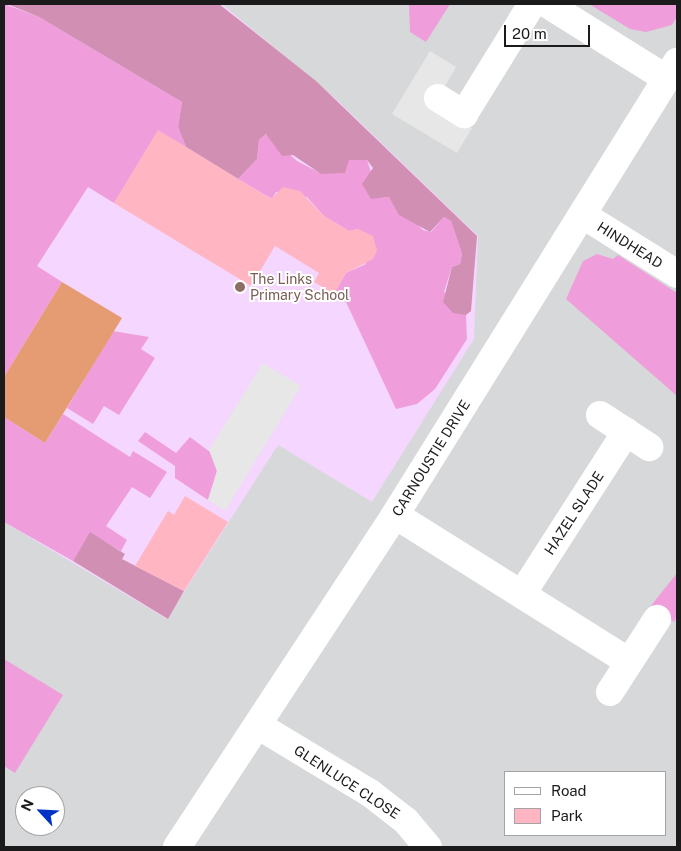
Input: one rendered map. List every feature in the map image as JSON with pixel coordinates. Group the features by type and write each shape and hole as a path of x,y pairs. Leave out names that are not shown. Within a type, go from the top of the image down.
{"street":[{"path":"438,98 464,114 532,4"},
{"path":"547,4 672,70"},
{"name":"CARNOUSTIE DRIVE","path":"177,847 259,726 395,515 672,70"},
{"name":"HINDHEAD","path":"583,215 677,274"},
{"path":"600,415 649,447"},
{"name":"HAZEL SLADE","path":"522,594 626,432"},
{"path":"395,515 629,662"},
{"path":"610,692 657,619"},
{"name":"GLENLUCE CLOSE","path":"259,726 370,794 406,821 428,847"}],"shaded area":[{"path":"4,4 677,4 677,847 4,847"},
{"name":"The Links Primary School","path":"4,4 222,4 337,100 478,236 474,339 372,502 278,445 167,619 4,522"},
{"path":"4,4 39,17 182,102 178,127 186,147 158,131 114,203 88,187 37,266 62,282 4,377"},
{"path":"7,4 219,4 316,81 477,236 471,311 466,315 453,313 443,302 452,267 460,264 462,254 451,221 444,217 430,232 399,215 389,197 371,199 362,184 373,168 367,160 349,160 345,173 321,174 293,155 282,156 266,134 259,140 257,159 238,179 186,147 178,127 182,102 39,17"},
{"path":"409,4 450,4 426,42 410,32"},
{"path":"589,4 677,4 677,17 672,25 646,32 630,29"},
{"path":"430,51 456,67 434,105 472,128 457,153 392,114"},
{"path":"266,134 297,161 322,174 349,160 367,160 380,198 389,197 423,230 431,232 444,217 451,221 462,254 460,264 452,267 444,292 466,315 467,339 435,389 417,404 396,409 346,302 334,294 346,273 366,264 358,229 349,231 324,216 307,197 276,192 272,199 238,179 257,159 259,140"},
{"path":"597,254 613,259 618,255 677,293 677,396 566,299 583,261"},
{"path":"62,282 122,318 45,443 4,417 4,377"},
{"path":"113,331 149,337 141,349 155,358 119,415 104,406 93,424 67,408"},
{"path":"263,363 301,386 225,511 208,500 217,471 209,450"},
{"path":"63,414 130,457 133,451 167,472 150,498 132,487 106,526 127,540 121,551 90,533 73,561 4,522 4,417 45,443"},
{"path":"145,432 176,453 190,437 210,452 217,471 208,500 175,478 175,466 138,441"},
{"path":"90,532 125,554 122,559 184,591 168,619 73,561"},
{"path":"677,573 677,616 674,622 650,607"},
{"path":"4,659 63,695 15,773 4,766"}],"green space":[{"path":"158,130 271,199 283,187 300,191 324,216 349,231 358,229 373,236 377,251 373,259 346,273 334,294 314,282 319,273 275,246 251,286 114,203"},
{"path":"185,496 228,522 184,591 135,566 168,511 174,515"}],"place":[{"name":"The Links Primary School","path":"240,287"}]}
